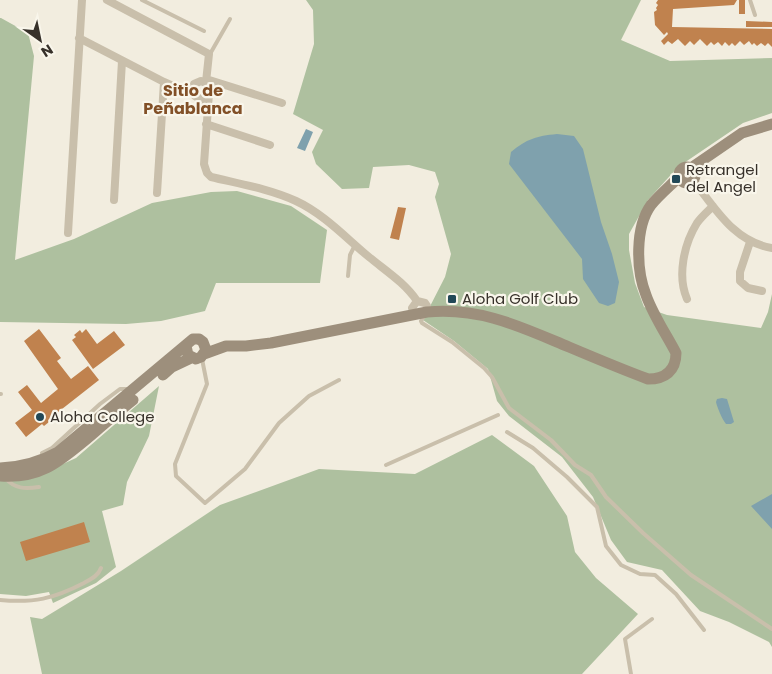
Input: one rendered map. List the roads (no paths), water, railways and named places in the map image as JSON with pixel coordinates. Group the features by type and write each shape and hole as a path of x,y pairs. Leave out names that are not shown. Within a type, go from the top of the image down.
{"street":[{"path":"68,234 82,0"},
{"path":"106,0 209,54 206,80 210,87 204,164 207,174 212,177 273,192 298,202 334,225 355,245 409,289 417,301 425,303 427,306 421,314"},
{"path":"79,38 164,82 192,92 200,99 208,114"},
{"path":"114,200 122,61"},
{"path":"192,92 196,82 206,80 282,103"},
{"path":"157,193 164,82"},
{"path":"200,99 206,97 209,93"},
{"path":"206,124 270,145"},
{"path":"1,473 30,474 44,470 59,462 172,367 226,346 272,343 445,310 468,312 506,321 648,379 657,379 665,376 672,370 676,353 645,294 639,262 639,238 643,222 651,205 679,177 683,168 690,168 742,132 772,124"},
{"path":"679,177 683,183 687,184 693,180 695,174 690,168"},
{"path":"693,180 734,231 750,242 772,248"},
{"path":"688,299 684,290 682,275 684,259 690,238 698,222 713,206"},
{"path":"750,242 740,272 740,281 748,288 762,291"},
{"path":"417,301 412,308 421,314"},
{"path":"1,473 44,460 58,452 193,339 217,341 226,346"},
{"path":"199,339 206,346 199,356"},
{"path":"186,346 188,355 199,356"}],"lane":[{"path":"142,0 204,30"},
{"path":"750,0 755,15"},
{"path":"209,54 230,19"},
{"path":"348,276 350,255 355,245"},
{"path":"421,314 422,323 452,342 484,368 492,377 508,408 551,440 575,465 591,476 606,497 643,533 691,574 772,629"},
{"path":"199,356 207,384 175,464 176,476 205,503 245,469 279,423 309,396 340,380"},
{"path":"386,465 498,414"},
{"path":"507,432 533,448 567,477 597,508 606,546 621,565 640,574 655,575 676,594 704,630"},
{"path":"1,473 10,483 18,488 39,487"},
{"path":"0,600 43,600 64,593 96,576 101,568"},
{"path":"631,674 625,639 652,619"}],"water":[{"path":"306,129 313,132 305,151 297,148"},
{"path":"557,134 574,136 583,149 601,222 619,282 615,303 608,306 599,303 583,279 582,259 509,164 511,152 522,144 537,137"},
{"path":"717,399 727,399 734,422 731,424 726,424 717,407"},
{"path":"772,494 772,529 751,506"}],"place":[{"name":"Retrangel del Angel","path":"676,179"},
{"name":"Aloha Golf Club","path":"452,299"},
{"name":"Aloha College","path":"40,417"}],"district":[{"name":"Sitio de Peñablanca","path":"193,99"}]}
